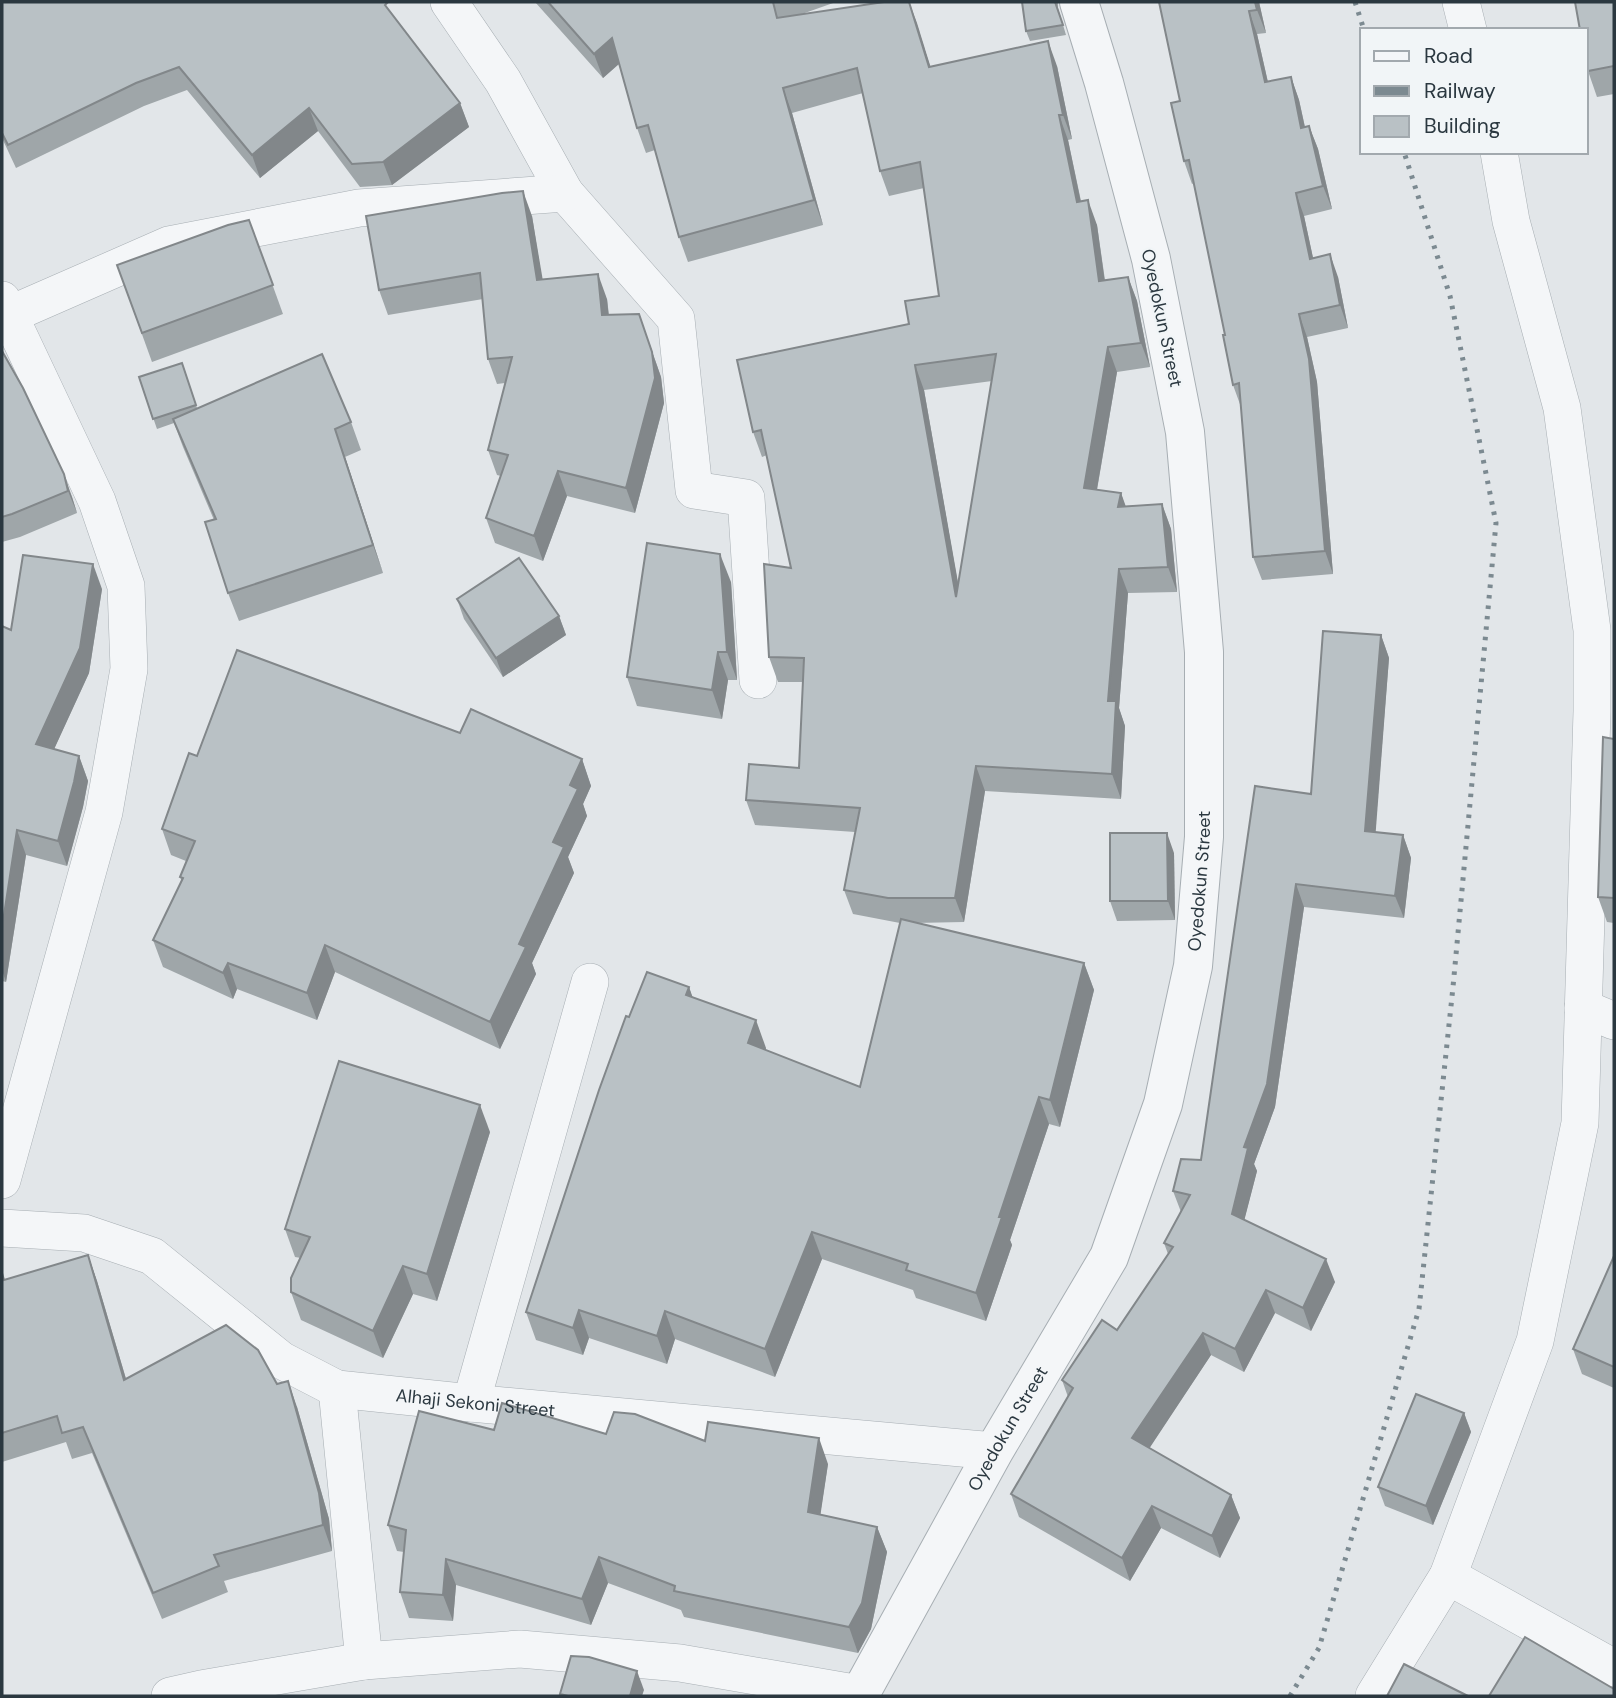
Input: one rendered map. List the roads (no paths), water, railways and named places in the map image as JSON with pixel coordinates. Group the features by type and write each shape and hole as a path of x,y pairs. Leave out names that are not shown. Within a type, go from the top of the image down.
{"street":[{"path":"449,2 503,81 565,193 676,319 694,490 746,498 758,680"},
{"name":"Oyedokun Street","path":"859,1695 994,1451 1109,1257 1163,1104 1192,966 1204,837 1204,652 1185,432 1151,259 1104,83 1079,2"},
{"path":"1461,2 1468,28"},
{"path":"1374,1696 1448,1576 1535,1341 1580,1123 1599,1015 1603,714 1562,408 1511,221 1499,154"},
{"path":"2,1180 104,813 129,669 126,586 122,573 97,501 6,307 169,245 359,208 565,193"},
{"path":"471,1403 590,982"},
{"name":"Alhaji Sekoni Street","path":"2,1228 84,1233 152,1256 281,1360 337,1389 994,1451"},
{"path":"337,1389 364,1661"},
{"path":"1448,1576 1614,1668"},
{"path":"170,1696 364,1661 520,1649 680,1663 859,1695"}],"railway":[{"path":"1355,2 1363,28"},
{"path":"1290,1696 1319,1648 1419,1309 1453,987 1496,523 1450,296 1405,154"}]}
